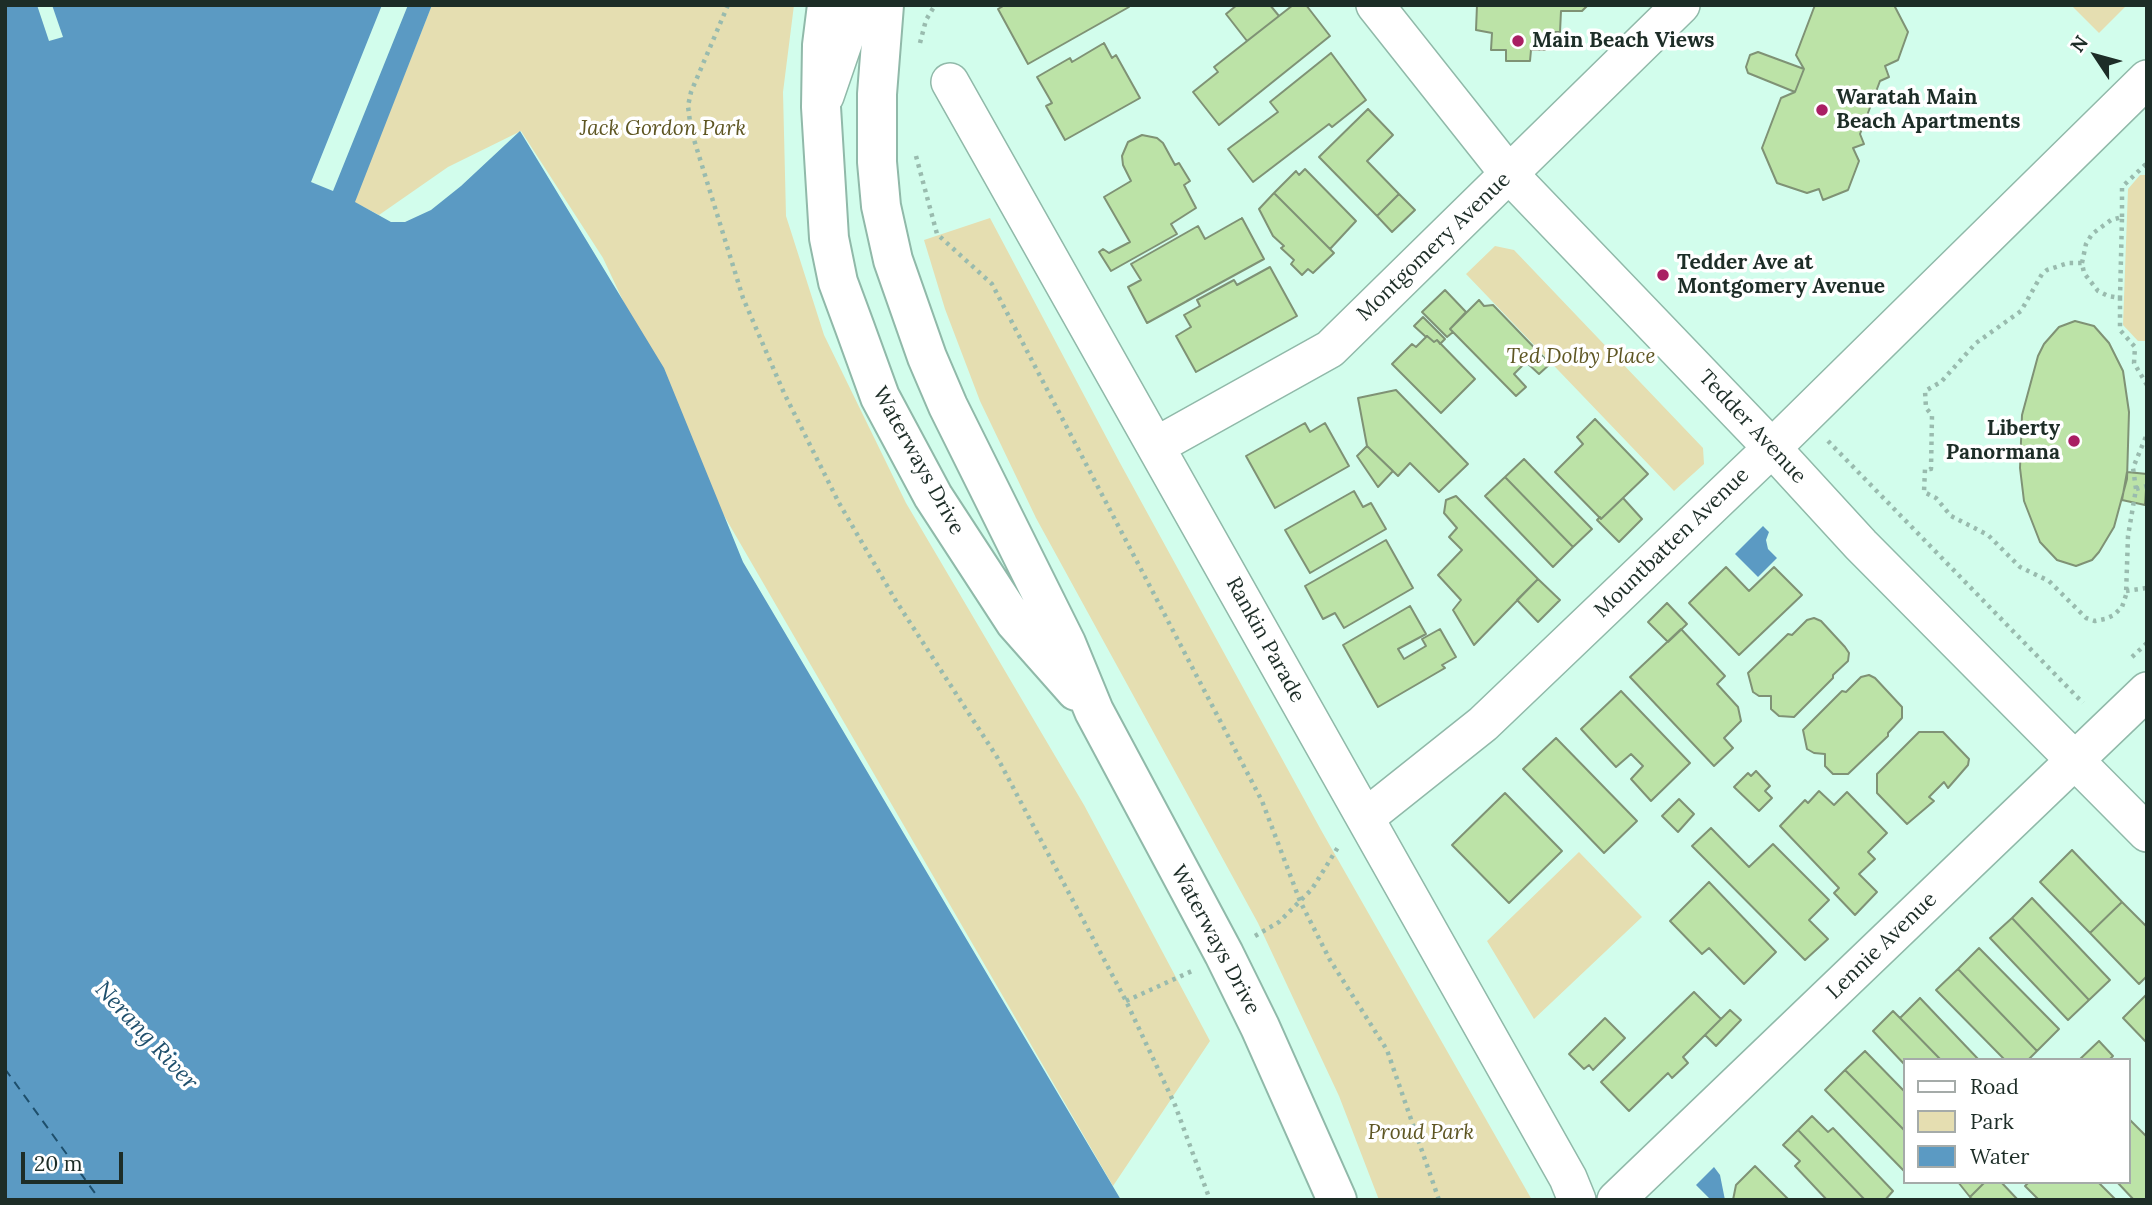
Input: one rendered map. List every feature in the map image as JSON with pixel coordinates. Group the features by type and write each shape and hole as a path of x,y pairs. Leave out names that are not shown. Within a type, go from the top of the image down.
{"street":[{"name":"Waterways Drive","path":"827,5 822,46 821,107 830,238 838,282 880,397 933,496 1015,622 1094,711"},
{"path":"821,107 847,32 852,5"},
{"name":"Waterways Drive","path":"884,5 877,94 877,162 881,206 893,260 927,358 1051,610 1094,711 1224,954 1337,1200"},
{"name":"Tedder Avenue","path":"1375,5 1509,173 1861,545 2147,833"},
{"name":"Montgomery Avenue","path":"1156,446 1330,349 1681,5"},
{"name":"Mountbatten Avenue","path":"1365,818 1483,724 1772,448 2147,79"},
{"name":"Rankin Parade","path":"950,82 1568,1178 1577,1200"},
{"name":"Lennie Avenue","path":"1616,1200 2076,761 2138,676"},
{"name":"Waterways Drive","path":"1292,1098 1310,1200"}],"path":[{"path":"728,5 691,92 688,106 691,130 743,298 784,393 839,503 903,612 997,757 1126,1001 1175,1105 1210,1200"},
{"path":"919,48 926,20 935,5"},
{"path":"915,145 937,234 992,284 1262,801 1300,901 1330,960 1387,1050 1439,1200"},
{"path":"2147,163 2122,187 2120,298 2120,330 2135,347 2134,363 2147,385"},
{"path":"2120,298 2098,291 2084,273 2082,262 2086,243 2092,234 2110,220 2122,217"},
{"path":"2082,262 2068,263 2042,274 2021,311 1976,343 1950,375 1925,391 1926,408 1932,415 1931,469 1925,470 1924,492 1936,498 1951,516 1988,535 2020,567 2049,581 2077,611 2095,621 2114,615 2122,607 2136,489 2133,468 2147,434"},
{"path":"1838,432 1828,442 2084,704 2093,695"},
{"path":"2136,489 2147,486"},
{"path":"2126,591 2147,588"},
{"path":"2138,676 2147,643"},
{"path":"1126,1001 1224,954 1279,922 1312,889 1340,843 1365,818"}],"green space":[{"name":"Jack Gordon Park","path":"432,5 794,5 783,92 786,216 824,335 906,503 1084,805 1210,1041 1113,1186 722,512 603,258 521,131 448,167 379,215 354,202"},
{"path":"2071,5 2127,5 2099,33"},
{"path":"2140,175 2147,175 2147,341 2138,341 2123,325 2128,189"},
{"name":"Proud Park","path":"990,218 1120,463 1321,830 1532,1200 1379,1200 1339,1096 1258,923 1036,518 980,401 945,309 924,240"},
{"name":"Ted Dolby Place","path":"1495,246 1514,250 1703,448 1704,464 1674,491 1466,274"},
{"path":"1579,852 1642,917 1534,1019 1487,941"}],"water":[{"name":"Nerang River","path":"5,5 432,5 355,202 391,222 405,222 431,210 520,131 664,368 743,562 1121,1200 5,1200"},
{"path":"1763,526 1769,532 1766,540 1768,549 1777,558 1758,577 1735,554"},
{"path":"1714,1167 1720,1175 1725,1200 1711,1200 1696,1185"}],"pier":[{"path":"37,5 52,5 63,37 49,41"},
{"path":"382,5 408,5 333,191 311,182"}],"building":[{"path":"1005,5 1129,7 1028,64 998,9"},
{"path":"1237,5 1270,5 1279,16 1247,41 1226,14"},
{"path":"1293,5 1306,5 1330,36 1219,125 1193,92 1218,72 1214,67"},
{"name":"Main Beach Views","path":"1477,5 1588,5 1582,11 1561,11 1560,32 1546,32 1545,50 1531,50 1530,61 1506,61 1506,50 1491,50 1492,33 1476,30"},
{"name":"Waratah Main Beach Apartments","path":"1815,5 1894,5 1908,32 1898,60 1885,66 1889,77 1880,81 1860,134 1864,144 1853,148 1859,161 1848,190 1823,200 1819,189 1807,193 1777,183 1762,148 1781,98 1795,92 1804,69 1796,55"},
{"path":"1104,43 1112,58 1116,55 1140,98 1065,140 1046,106 1052,103 1037,77 1070,58 1072,62"},
{"path":"1758,52 1804,69 1795,92 1748,73 1746,67 1750,55"},
{"path":"1331,53 1366,100 1332,127 1329,124 1253,182 1228,149 1278,112 1270,102"},
{"path":"1368,109 1393,135 1367,161 1399,194 1377,216 1319,157"},
{"path":"1142,135 1157,138 1163,143 1175,165 1179,163 1190,181 1184,185 1196,208 1171,224 1177,234 1111,271 1099,252 1103,249 1109,253 1130,242 1104,197 1131,181 1123,165 1122,156 1128,142"},
{"path":"1305,169 1356,221 1330,249 1274,193 1296,171 1299,175"},
{"path":"1274,193 1334,253 1313,273 1308,269 1302,275 1291,264 1294,260 1281,248 1284,246 1273,236 1259,209"},
{"path":"1399,194 1415,210 1392,232 1377,216"},
{"path":"1242,218 1264,259 1147,323 1128,287 1141,280 1131,264 1198,226 1205,239"},
{"path":"1270,267 1297,316 1196,372 1176,336 1191,327 1184,315 1200,306 1197,300 1234,280 1237,285"},
{"path":"1445,290 1466,312 1450,329 1453,332 1447,337 1422,312"},
{"path":"1479,300 1484,306 1493,305 1550,364 1539,374 1526,362 1514,374 1526,387 1516,396 1450,329"},
{"path":"1423,317 1445,339 1440,344 1437,340 1434,342 1426,337 1414,326"},
{"name":"Liberty Panormana","path":"2075,321 2094,326 2109,343 2123,371 2129,412 2127,479 2114,527 2092,560 2076,566 2057,560 2040,542 2024,501 2020,468 2022,415 2038,356 2044,344 2059,327"},
{"path":"1427,336 1434,342 1437,340 1475,379 1441,413 1392,364 1412,344 1416,347"},
{"path":"1396,390 1468,464 1439,492 1410,463 1398,476 1367,446 1358,398"},
{"path":"1595,419 1648,474 1601,519 1555,472 1583,444 1577,437"},
{"path":"1305,423 1310,432 1325,423 1349,466 1275,508 1246,456"},
{"path":"1367,446 1393,471 1378,487 1357,456"},
{"path":"1524,459 1592,529 1573,547 1505,477"},
{"path":"2127,472 2147,474 2145,505 2122,500"},
{"path":"1505,477 1573,547 1553,567 1485,496"},
{"path":"1354,491 1363,507 1371,503 1386,529 1310,573 1285,530"},
{"path":"1456,496 1538,579 1474,645 1453,610 1461,600 1438,575 1462,550 1449,537 1457,528 1444,513 1446,500"},
{"path":"1623,498 1642,519 1619,542 1597,520"},
{"path":"1386,540 1413,588 1344,628 1335,613 1323,619 1305,586"},
{"path":"1726,567 1749,591 1774,567 1802,595 1739,655 1689,603"},
{"path":"1538,579 1560,600 1538,622 1517,600"},
{"path":"1667,603 1687,624 1668,642 1648,622"},
{"path":"1410,606 1426,634 1398,649 1404,659 1426,646 1422,639 1440,629 1456,657 1442,665 1445,668 1378,707 1343,645"},
{"path":"1814,618 1821,621 1845,647 1849,653 1848,661 1794,717 1779,716 1771,709 1771,696 1759,696 1753,692 1748,673 1788,634 1792,635 1807,620"},
{"path":"1681,629 1725,676 1717,684 1738,707 1741,721 1724,738 1733,748 1714,766 1630,677"},
{"path":"1869,675 1902,707 1902,718 1888,736 1848,774 1833,774 1825,766 1825,754 1807,749 1803,730 1842,691 1846,692 1861,677"},
{"path":"1621,691 1690,763 1651,801 1631,779 1643,766 1631,754 1616,767 1581,729"},
{"path":"1919,732 1943,732 1969,759 1968,765 1948,788 1944,782 1929,797 1934,801 1907,824 1877,793 1877,774"},
{"path":"1556,738 1637,821 1604,853 1523,769"},
{"path":"1756,771 1770,786 1765,791 1772,798 1759,811 1734,787 1748,773 1751,776"},
{"path":"1819,791 1834,805 1847,792 1887,833 1868,852 1875,859 1859,874 1877,892 1855,915 1834,893 1839,888 1780,826 1805,800 1808,803"},
{"path":"1505,793 1562,851 1509,903 1452,845"},
{"path":"1679,799 1694,814 1678,832 1662,816"},
{"path":"1711,828 1749,867 1773,844 1829,900 1809,920 1828,939 1805,960 1692,846"},
{"path":"2072,850 2122,902 2090,933 2040,882"},
{"path":"1709,882 1776,952 1744,984 1709,948 1702,954 1670,921"},
{"path":"2032,898 2110,980 2089,1000 2012,918"},
{"path":"2122,902 2147,927 2147,976 2139,984 2090,933"},
{"path":"2012,918 2089,1000 2068,1020 1990,938"},
{"path":"1979,948 2059,1029 2037,1051 1958,969"},
{"path":"1958,969 2037,1051 2030,1058 2003,1058 1936,990"},
{"path":"1694,992 1721,1019 1683,1057 1688,1063 1672,1078 1668,1073 1629,1111 1601,1082"},
{"path":"2147,994 2147,1043 2123,1018"},
{"path":"1920,998 1977,1058 1939,1058 1900,1018"},
{"path":"1730,1010 1741,1020 1716,1046 1705,1035"},
{"path":"1893,1011 1939,1058 1904,1058 1904,1064 1873,1031"},
{"path":"1605,1018 1625,1038 1593,1070 1589,1065 1584,1069 1569,1054"},
{"path":"2099,1041 2113,1056 2111,1058 2081,1058"},
{"path":"1865,1051 1904,1091 1904,1130 1845,1070"},
{"path":"1845,1070 1904,1130 1904,1171 1825,1090"},
{"path":"1812,1116 1828,1132 1833,1128 1893,1191 1885,1200 1865,1200 1798,1130"},
{"path":"2131,1121 2147,1137 2147,1200 2134,1200 2119,1184 2131,1184"},
{"path":"1798,1130 1865,1200 1827,1200 1795,1166 1800,1161 1783,1145"},
{"path":"1755,1166 1789,1200 1733,1200 1736,1185"},
{"path":"1960,1184 1983,1184 1970,1197"},
{"path":"1983,1184 2003,1184 2018,1200 1973,1200 1970,1197"},
{"path":"2100,1184 2116,1200 2039,1200 2025,1186"}],"ferry route":[{"path":"5,1069 100,1200"}],"place":[{"name":"Main Beach Views","path":"1518,41"},
{"name":"Waratah Main Beach Apartments","path":"1822,110"},
{"name":"Tedder Ave at Montgomery Avenue","path":"1663,275"},
{"name":"Liberty Panormana","path":"2074,441"}]}
